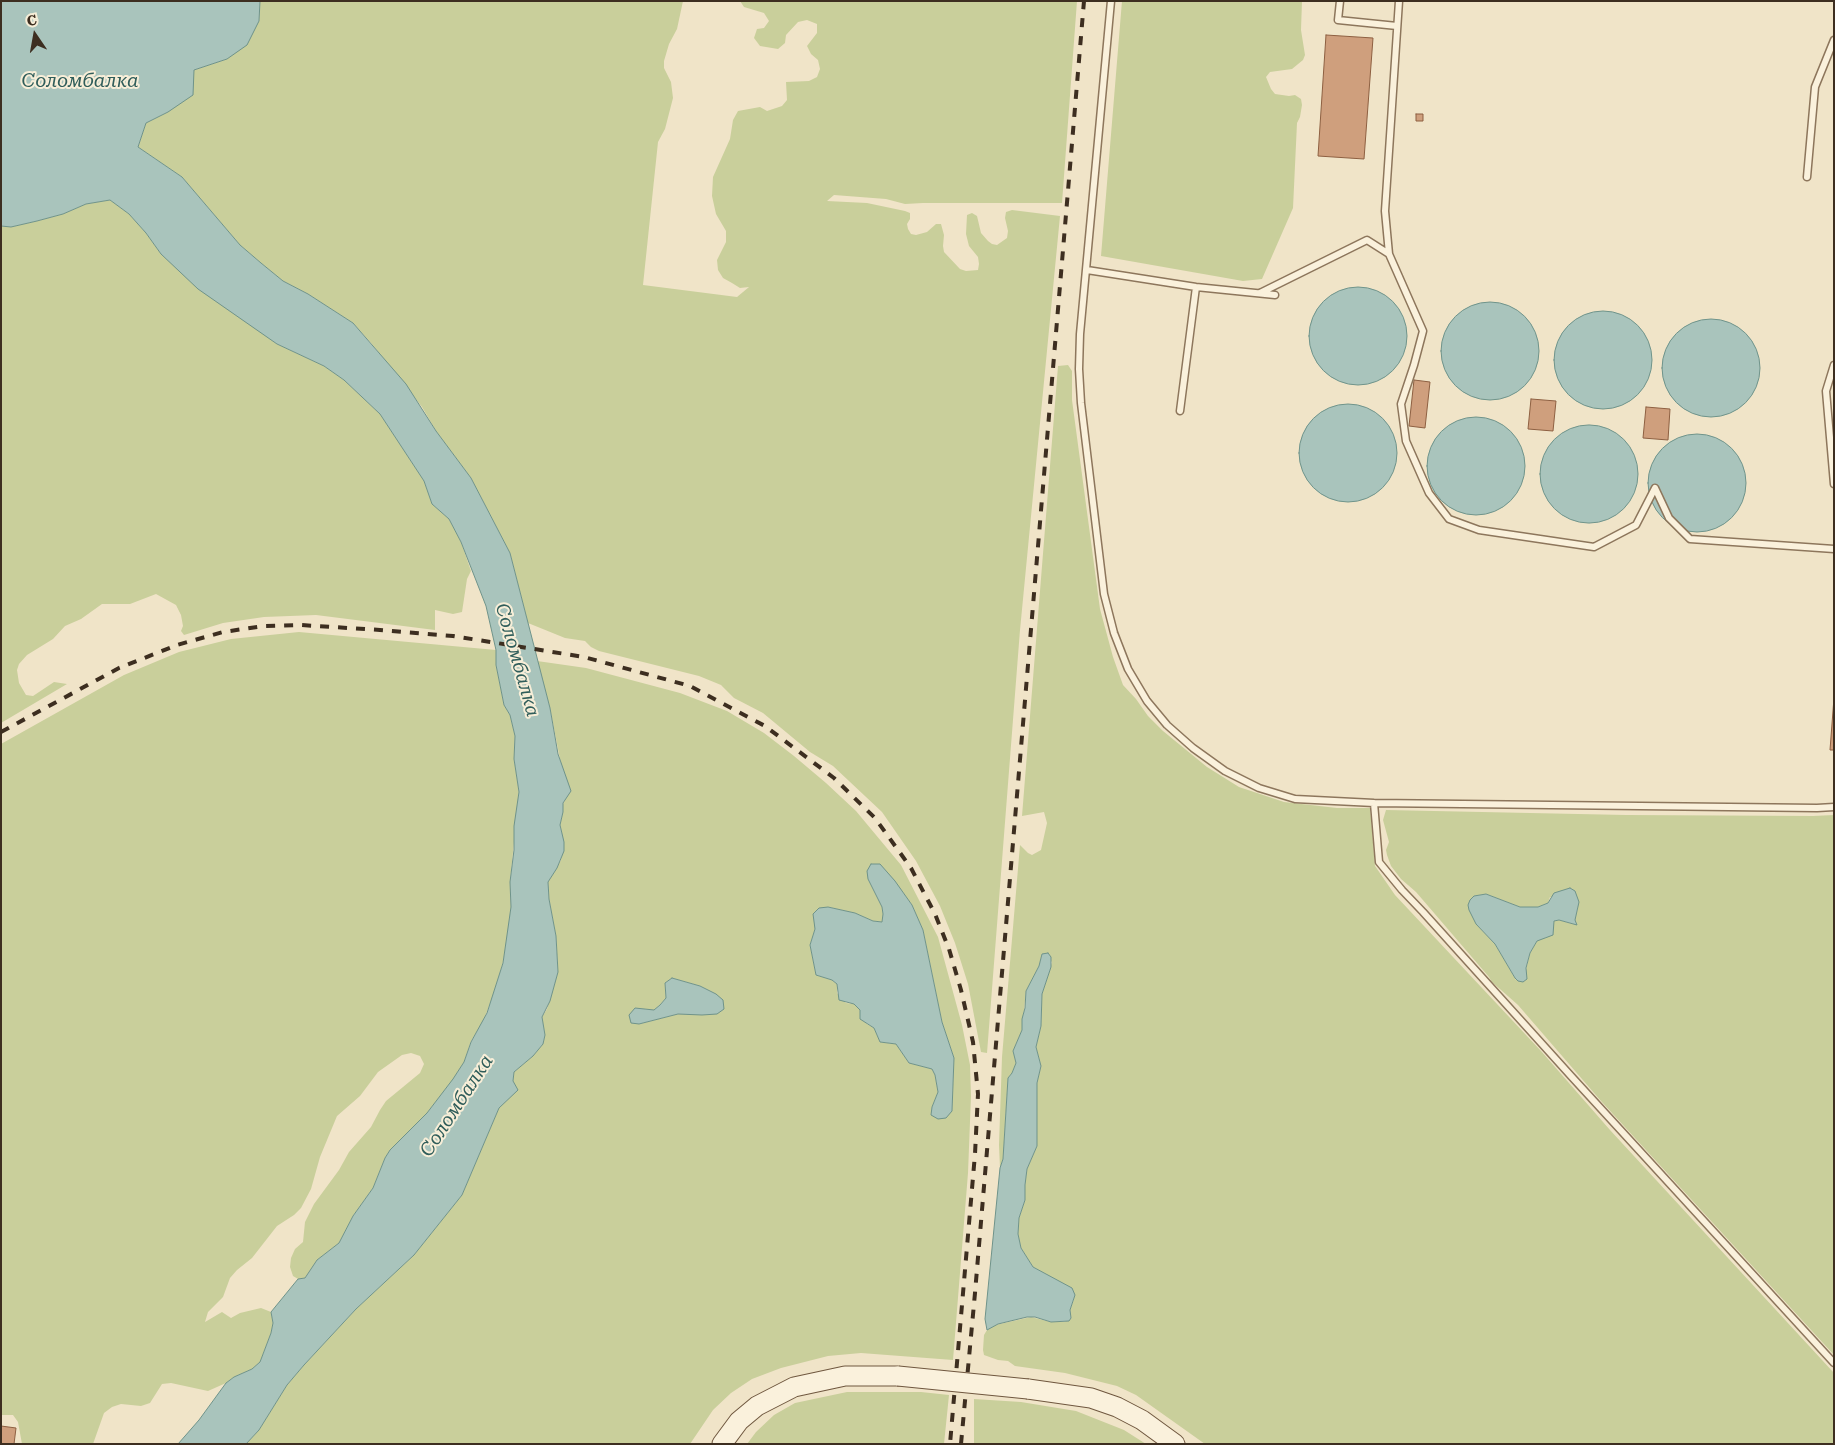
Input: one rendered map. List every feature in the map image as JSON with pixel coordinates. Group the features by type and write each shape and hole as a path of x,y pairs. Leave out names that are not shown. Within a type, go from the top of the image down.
{"main road":[{"path":"722,1444 739,1421 757,1406 794,1387 845,1376 898,1376 1028,1389 1090,1398 1117,1407 1142,1420 1174,1444"}],"lane":[{"path":"1111,1 1080,334 1079,369 1081,403 1104,594 1114,633 1128,669 1147,701 1167,725 1193,748 1225,771 1259,788 1295,799 1374,803 1834,807"},
{"path":"1340,1 1338,20 1397,26"},
{"path":"1398,1 1385,211 1389,254 1423,331 1401,404 1406,441 1429,493 1448,519 1479,530 1594,547 1636,525 1655,488 1669,518 1690,539 1834,549"},
{"path":"1807,177 1816,87 1834,40"},
{"path":"1260,293 1367,240 1389,254"},
{"path":"1086,270 1275,295"},
{"path":"1180,411 1196,286"},
{"path":"1834,365 1826,391 1834,484"},
{"path":"1374,803 1379,862 1570,1076 1834,1363"}],"green space":[{"path":"260,1 683,1 677,29 669,44 664,61 664,68 671,82 673,98 665,129 658,142 643,285 737,297 749,287 740,288 723,278 718,270 717,260 726,242 726,231 716,214 712,196 713,177 730,139 733,120 738,111 760,107 767,111 782,106 787,100 786,82 809,81 817,77 820,69 818,60 811,54 807,46 817,33 817,24 807,20 798,22 786,35 785,43 778,49 760,46 754,38 757,29 764,28 769,21 764,13 744,7 740,1 1077,1 1062,203 905,204 886,199 834,195 827,201 867,203 905,211 910,213 910,219 907,224 911,234 916,235 927,232 936,224 941,224 944,235 944,252 960,269 966,271 978,270 979,264 978,257 969,246 966,234 967,215 972,213 977,216 981,233 992,244 997,245 1007,238 1006,212 1012,210 1060,216 1020,630 987,1053 981,1052 968,984 955,943 940,906 916,861 882,812 833,766 810,752 763,713 734,698 721,685 699,676 599,651 585,641 565,638 528,623 510,553 471,478 436,431 422,407 371,343 353,323 308,294 283,281 261,263 240,245 182,177 138,147 146,123 168,112 194,70 227,59 259,21"},
{"path":"1122,1 1302,1 1301,30 1305,55 1303,60 1292,69 1270,72 1266,77 1275,94 1295,95 1301,99 1302,105 1297,123 1293,208 1262,279 1243,281 1101,256"},
{"path":"110,200 129,214 161,254 277,344 324,366 344,380 380,414 424,481 432,504 449,519 461,542 471,571 467,579 462,612 453,614 435,610 435,630 316,615 264,617 223,623 184,635 181,631 183,626 181,615 176,605 156,594 130,604 102,604 81,619 65,626 53,639 27,655 19,664 17,670 19,683 26,695 33,696 54,682 67,684 1,723 1,226 11,227 37,221 63,214 86,204"},
{"path":"1068,365 1072,371 1072,400 1100,609 1123,685 1163,731 1207,767 1239,787 1284,802 1337,808 1370,808 1375,866 1395,895 1541,1051 1610,1130 1834,1373 1834,1444 1205,1444 1136,1395 1117,1386 1065,1373 1015,1366 1008,1361 984,1355 984,1335 987,1330 995,1325 1031,1317 1051,1322 1064,1322 1071,1318 1070,1310 1074,1299 1065,1285 1033,1267 1021,1248 1018,1234 1019,1218 1025,1200 1027,1169 1037,1146 1037,1083 1041,1066 1036,1047 1041,1026 1042,994 1052,962 1042,954 1039,966 1026,991 1022,1030 1013,1051 1016,1063 1008,1078 1003,1159 1000,1168 999,1145 1002,1057 1020,845 1032,855 1041,850 1047,823 1044,812 1022,816 1058,366"},
{"path":"299,632 496,650 496,665 504,705 510,715 515,736 514,759 519,792 510,882 511,907 509,929 503,962 494,993 483,1022 471,1041 464,1062 453,1080 427,1113 390,1150 373,1188 353,1216 339,1243 317,1260 305,1278 298,1279 293,1276 290,1267 291,1258 295,1249 303,1242 305,1222 314,1204 339,1170 349,1152 371,1127 386,1101 420,1073 424,1064 420,1056 411,1053 402,1055 378,1072 360,1096 337,1116 320,1157 311,1189 301,1208 277,1226 252,1258 237,1270 230,1278 223,1297 208,1312 205,1322 222,1312 231,1318 240,1313 261,1308 271,1312 273,1323 271,1333 260,1362 252,1369 208,1391 171,1383 162,1384 150,1403 141,1406 121,1404 112,1407 104,1413 93,1444 22,1444 18,1422 13,1415 1,1415 1,744 124,675 179,652 231,639"},
{"path":"537,661 586,668 680,693 727,711 764,733 826,783 856,811 901,865 938,937 962,1025 970,1065 971,1096 968,1173 953,1360 861,1353 828,1356 781,1368 752,1379 731,1393 713,1410 690,1444 246,1444 259,1430 287,1385 304,1365 356,1309 414,1255 462,1195 499,1108 517,1090 513,1081 514,1072 533,1056 543,1044 545,1035 542,1017 547,1009 558,972 556,936 549,899 548,882 561,860 562,834 560,825 563,804 567,795 550,708","holes":["868,879 901,890 912,905 923,930 942,1022 954,1058 952,1111 931,1115 938,1092 932,1069 909,1063 896,1044 880,1042 874,1028 867,1024 860,1010 854,1004 846,1003 837,993 837,984 832,980 816,975 810,945 815,929 815,921 828,907 882,922 882,907","672,978 700,986 716,994 694,1014 678,1014 639,1024 644,1009 654,1011 666,998 665,983"]},
{"path":"1386,810 1626,815 1834,815 1834,1355 1601,1101 1518,1005 1492,982 1416,892 1401,879 1391,866 1387,855 1386,850 1389,842 1383,820","holes":["1486,894 1520,907 1538,907 1548,903 1550,897 1578,908 1573,924 1559,920 1554,921 1552,926 1553,932 1546,938 1540,938 1537,941 1530,953 1526,970 1516,980 1495,944 1476,924 1470,900 1474,896"]},
{"path":"847,1392 921,1392 949,1395 944,1444 747,1444 756,1432 774,1415 795,1403"},
{"path":"974,1399 1021,1402 1076,1411 1124,1430 1146,1444 974,1444"}],"water":[{"name":"Соломбалка","path":"1,1 260,1 259,21 247,45 227,59 194,70 193,95 168,112 146,123 138,147 182,177 240,245 261,263 283,281 308,294 353,323 406,384 436,431 471,478 510,553 550,708 558,754 571,791 563,803 560,825 564,851 557,868 548,882 549,899 556,936 558,972 550,1001 542,1017 545,1035 543,1044 533,1056 514,1072 513,1081 518,1090 499,1108 462,1195 414,1255 356,1309 304,1365 287,1385 259,1430 246,1444 178,1444 199,1420 226,1383 252,1369 260,1362 271,1333 273,1323 271,1312 298,1279 305,1278 317,1260 339,1243 353,1216 373,1188 390,1150 427,1113 453,1079 464,1062 471,1042 487,1013 503,963 511,907 510,882 514,850 514,826 519,792 514,759 515,736 510,715 504,705 496,665 496,650 486,606 461,542 449,519 432,504 424,481 380,414 344,380 324,366 277,344 198,289 161,254 129,214 110,200 86,204 63,214 37,221 11,227 1,226"},
{"path":"1358,287 1377,291 1392,302 1403,317 1407,336 1403,355 1392,370 1377,381 1358,385 1339,381 1324,370 1313,355 1309,336 1313,317 1324,302 1339,291"},
{"path":"1490,302 1509,306 1524,317 1535,332 1539,351 1535,370 1524,385 1509,396 1490,400 1471,396 1456,385 1445,370 1441,351 1445,332 1456,317 1471,306"},
{"path":"1603,311 1622,315 1637,326 1648,341 1652,360 1648,379 1637,394 1622,405 1603,409 1584,405 1569,394 1558,379 1554,360 1558,341 1569,326 1584,315"},
{"path":"1711,319 1730,323 1745,334 1756,349 1760,368 1756,387 1745,402 1730,413 1711,417 1692,413 1677,402 1666,387 1662,368 1666,349 1677,334 1692,323"},
{"path":"1348,404 1367,408 1382,419 1393,434 1397,453 1393,472 1382,487 1367,498 1348,502 1329,498 1314,487 1303,472 1299,453 1303,434 1314,419 1329,408"},
{"path":"1476,417 1495,421 1510,432 1521,447 1525,466 1521,485 1510,500 1495,511 1476,515 1457,511 1442,500 1431,485 1427,466 1431,447 1442,432 1457,421"},
{"path":"1589,425 1608,429 1623,440 1634,455 1638,474 1634,493 1623,508 1608,519 1589,523 1570,519 1555,508 1544,493 1540,474 1544,455 1555,440 1570,429"},
{"path":"1697,434 1716,438 1731,449 1742,464 1746,483 1742,502 1731,517 1716,528 1697,532 1678,528 1663,517 1652,502 1648,483 1652,464 1663,449 1678,438"},
{"path":"871,864 880,864 895,881 912,905 923,930 942,1022 954,1058 952,1111 946,1118 938,1119 931,1115 938,1092 932,1069 909,1063 896,1044 880,1042 874,1028 860,1019 860,1010 854,1004 839,1000 837,984 832,980 816,975 810,945 815,929 813,914 819,908 828,907 855,913 873,921 882,922 882,907 868,879 867,871"},
{"path":"1570,888 1575,891 1579,902 1575,920 1577,925 1559,920 1554,921 1553,935 1537,941 1530,953 1526,968 1527,979 1523,982 1518,981 1495,944 1476,924 1469,910 1470,900 1474,896 1486,894 1520,907 1538,907 1548,903 1554,893"},
{"path":"1048,953 1051,957 1051,967 1042,994 1041,1026 1036,1047 1041,1066 1037,1083 1037,1146 1027,1169 1025,1200 1019,1218 1018,1234 1021,1248 1033,1267 1072,1288 1075,1295 1069,1321 1051,1322 1035,1317 1027,1317 998,1324 987,1330 985,1319 1000,1168 1003,1159 1008,1078 1016,1063 1013,1051 1022,1030 1026,991 1039,966 1042,954"},
{"path":"672,978 700,986 716,994 723,1000 724,1009 717,1014 678,1014 639,1024 631,1023 629,1015 635,1008 654,1010 660,1005 666,998 665,983"}],"building":[{"path":"1326,35 1373,38 1364,159 1318,156"},
{"path":"1416,114 1423,114 1423,121 1416,121"},
{"path":"1414,380 1430,382 1425,428 1409,426"},
{"path":"1531,399 1556,401 1553,431 1528,429"},
{"path":"1646,407 1670,409 1668,440 1643,438"},
{"path":"1834,698 1834,750 1830,750"},
{"path":"1,1426 16,1428 14,1444 1,1444"}],"railway":[{"path":"961,1444 1084,1"},
{"path":"1,732 119,668 177,645 223,632 264,626 301,625 453,636 584,657 690,686 765,726 834,778 875,818 911,868 935,914 949,949 961,990 973,1042 978,1094 975,1154 950,1444"}]}
